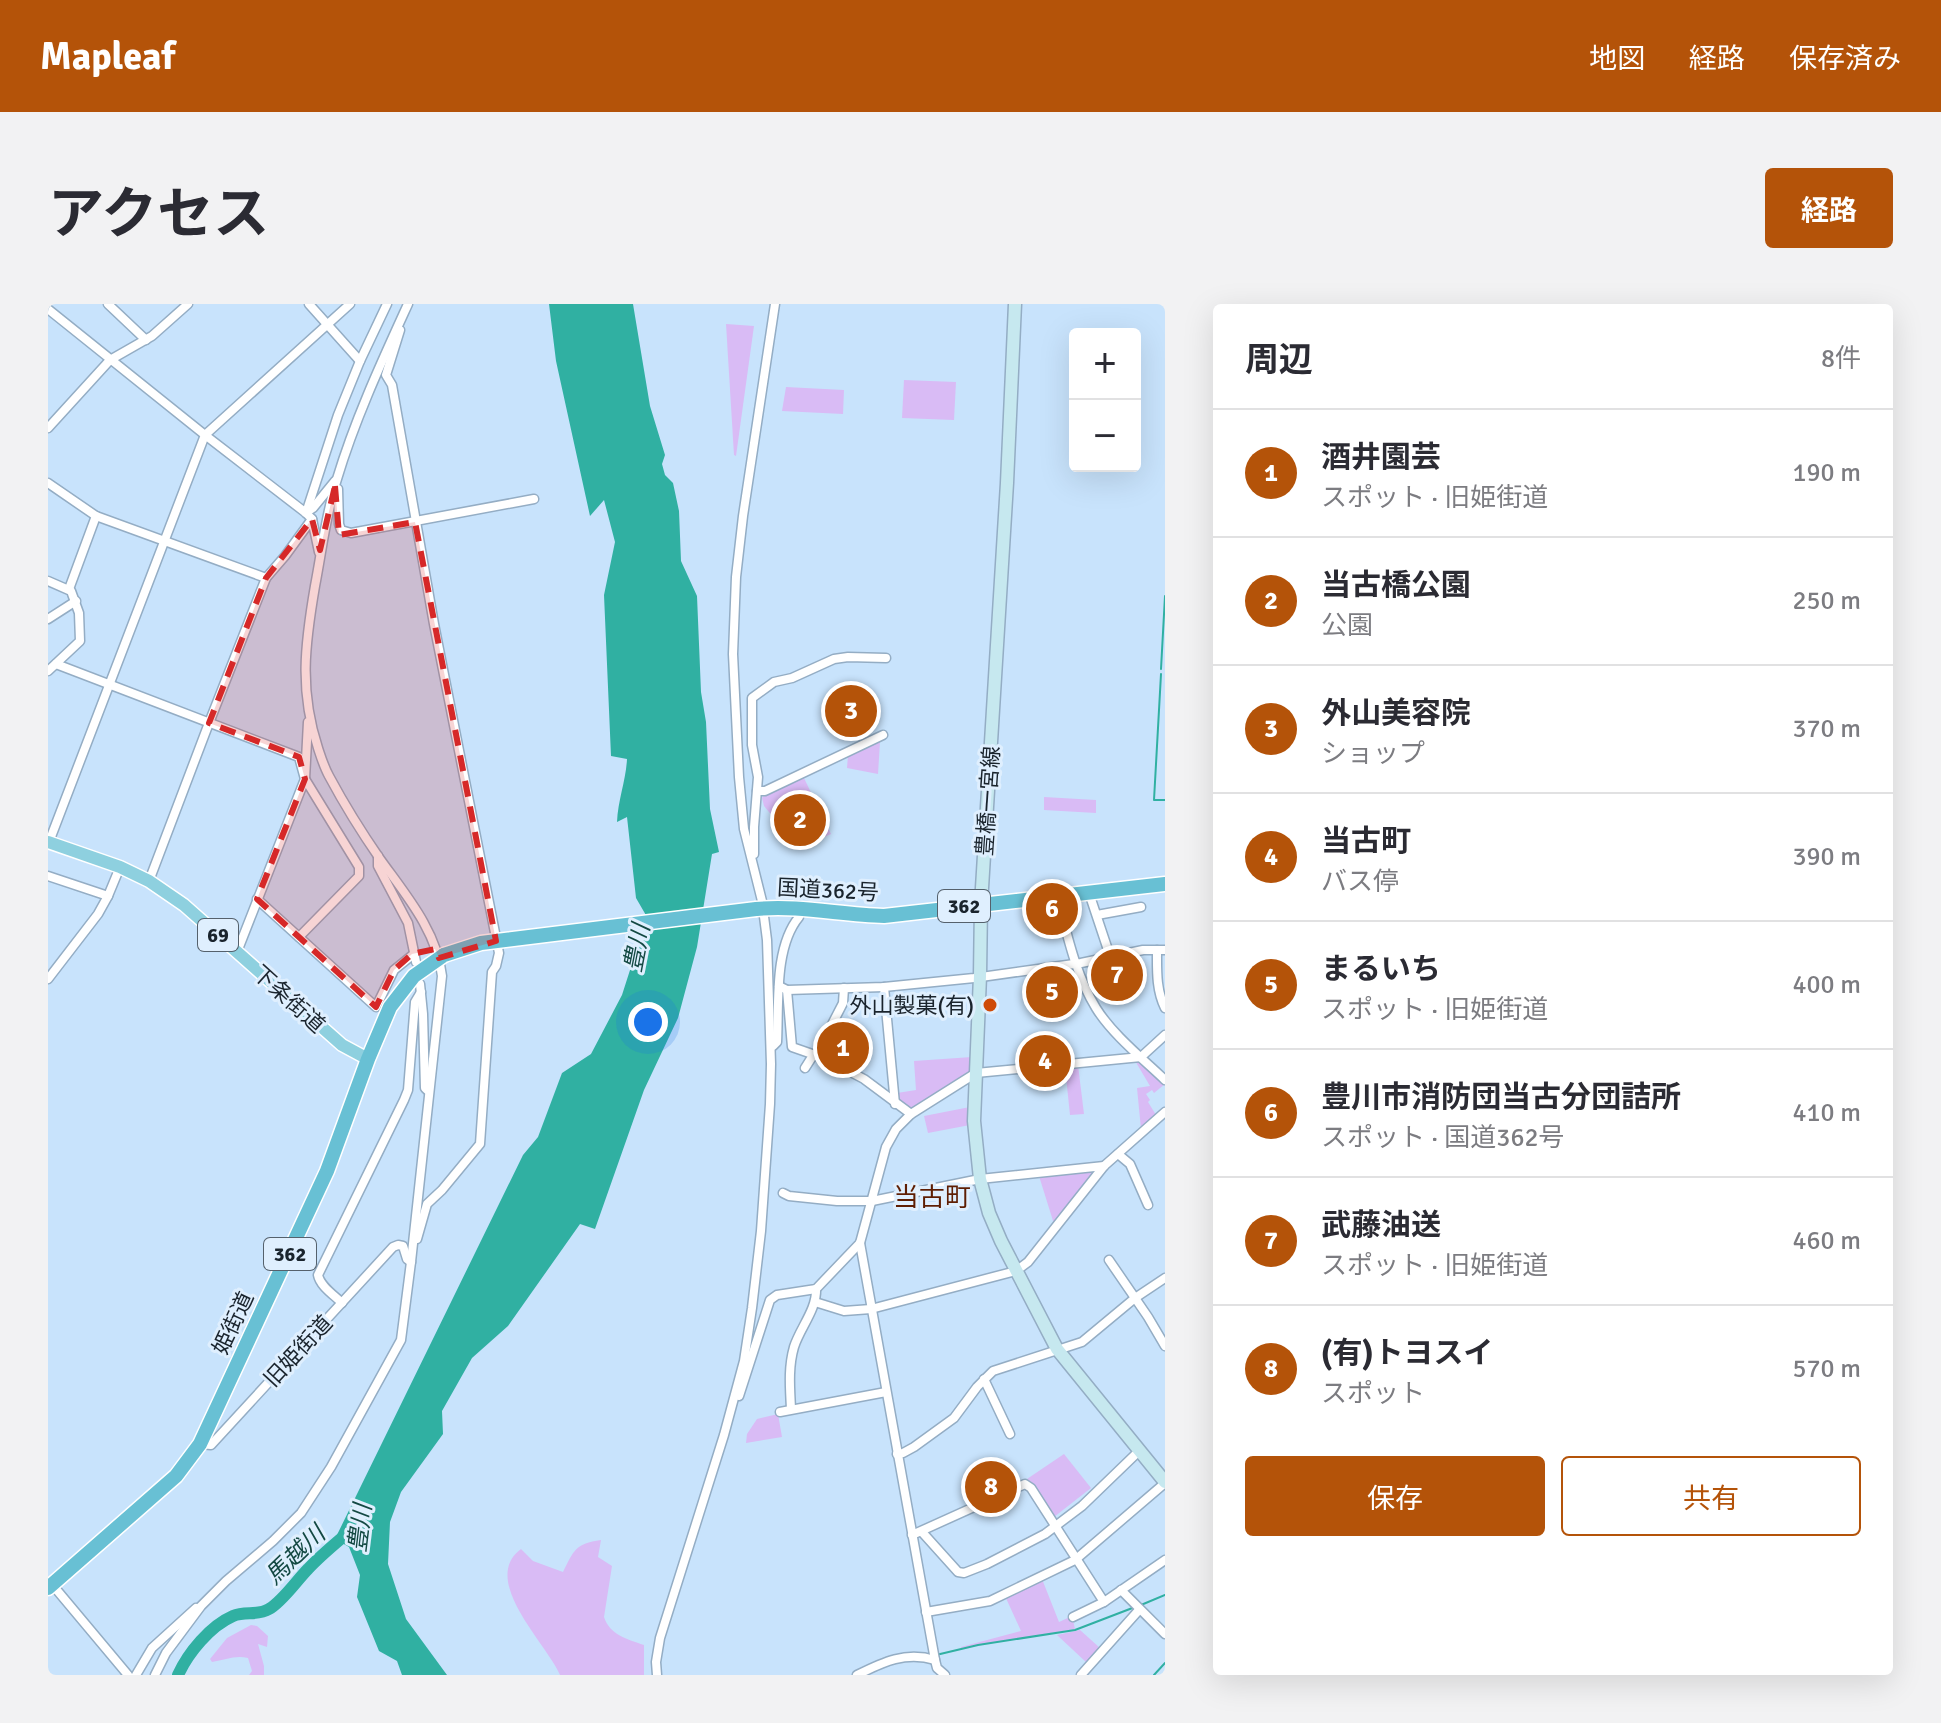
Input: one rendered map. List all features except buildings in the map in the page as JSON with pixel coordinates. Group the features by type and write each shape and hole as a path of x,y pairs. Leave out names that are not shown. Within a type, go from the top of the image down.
{"highway":[{"name":"国道362号","path":"441,956 481,943 760,909 806,908 884,916 1165,884"},
{"name":"姫街道","path":"49,1584 176,1476 200,1444 327,1171 390,1007 414,976 441,956"}],"main road":[{"name":"豊橋一宮線","path":"1015,304 981,904 974,1121 980,1179 989,1213 1057,1349 1165,1482"},
{"name":"下条街道","path":"49,842 120,867 149,881 184,905 342,1045 368,1059"}],"street":[{"path":"108,304 146,340"},
{"path":"48,428 110,360 152,336 188,304"},
{"path":"309,304 360,361"},
{"path":"49,842 205,435 350,304"},
{"path":"320,558 309,516 338,415 387,304"},
{"path":"237,952 305,779 308,713 305,651 336,482 380,364 408,304"},
{"path":"657,1675 660,1638 744,1361 757,1262 770,1104 767,940 744,829 733,654 735,591 745,501 775,304"},
{"path":"48,309 309,516"},
{"path":"403,314 386,375 392,385 415,522 499,953 492,972 480,1144 427,1204 420,1234 413,1247"},
{"path":"149,881 266,578 285,556 313,508 336,482"},
{"path":"336,482 339,524 341,530 351,533 534,499"},
{"path":"48,483 96,516 266,578"},
{"path":"69,589 96,516"},
{"path":"48,581 69,589 76,601 80,641 48,671"},
{"path":"48,619 76,601"},
{"path":"754,871 758,777 752,745 752,698 774,682 792,678 834,659 886,658"},
{"path":"56,664 299,757 305,779 359,867 359,876 299,937"},
{"path":"155,1675 166,1653 201,1606 301,1513 331,1467 401,1340 430,1092 442,976 441,956 416,910 377,855 327,773 308,713"},
{"path":"757,791 765,791 883,735"},
{"path":"257,899 376,1007 394,970 411,955 416,957 408,923 378,866 377,855"},
{"path":"48,979 98,914 120,867"},
{"path":"48,876 108,896"},
{"path":"1089,893 1110,956"},
{"path":"1057,896 1075,964 1095,1007 1165,1080"},
{"path":"1097,915 1141,907"},
{"path":"771,1049 777,1042 785,944 792,925 799,917"},
{"path":"783,988 884,987 1075,964 1143,950 1161,950 1159,988 1165,1008"},
{"path":"884,987 895,1104"},
{"path":"342,1303 321,1284 318,1275 408,1090 415,1002 420,988 425,1088 430,1092"},
{"path":"783,988 792,1047 819,1054 864,1079 911,1114"},
{"path":"805,1068 819,1054 843,1003 844,988"},
{"path":"934,1668 917,1534 897,1454 860,1243 890,1138 911,1114 976,1073 1141,1057 1165,1035"},
{"path":"815,1302 844,1311 871,1309 1016,1271 1028,1262 1104,1166 1165,1112"},
{"path":"1118,1154 1130,1164 1148,1205"},
{"path":"783,1193 833,1201 872,1201 980,1179 1104,1166"},
{"path":"732,1405 738,1401 770,1300 777,1295 816,1289 860,1243"},
{"name":"旧姫街道","path":"200,1444 211,1445 393,1247 403,1246 411,1262"},
{"path":"1109,1260 1165,1346"},
{"path":"897,1454 914,1447 954,1418 984,1379 996,1369 1088,1339 1135,1298 1165,1278"},
{"path":"791,1409 788,1374 799,1333 815,1302 816,1289"},
{"path":"984,1379 1010,1434"},
{"path":"780,1412 886,1392"},
{"path":"917,1534 956,1570 964,1573 997,1560 1045,1534 1082,1506 1139,1451"},
{"path":"926,1612 990,1601 1075,1560 1165,1482"},
{"path":"917,1534 1025,1484 1031,1488 1104,1602"},
{"path":"1073,1617 1104,1602 1165,1560"},
{"path":"49,1584 128,1675"},
{"path":"1121,1590 1165,1634"},
{"path":"136,1675 159,1639 185,1615 201,1606"},
{"path":"1081,1675 1139,1610"},
{"path":"857,1675 907,1656 919,1656 945,1675"}],"highlighted area":[{"path":"335,486 339,535 415,522 496,941 439,958 435,949 412,954 394,970 376,1007 257,899 305,779 299,757 209,723 266,578 312,519 320,550"}],"shaded area":[{"path":"726,324 754,326 736,456 734,455"},
{"path":"904,380 956,382 954,420 902,418"},
{"path":"786,387 844,390 843,414 782,411"},
{"path":"878,741 878,774 847,768 848,755"},
{"path":"803,776 831,834 799,848 764,806 762,798"},
{"path":"1044,797 1096,800 1096,813 1044,810"},
{"path":"972,1057 972,1071 912,1109 898,1102 897,1093 916,1090 914,1061"},
{"path":"1134,1059 1139,1059 1165,1084 1154,1093 1152,1090 1146,1094 1156,1115 1141,1129 1137,1088 1150,1086"},
{"path":"1078,1065 1084,1114 1070,1115 1065,1067"},
{"path":"970,1107 970,1125 928,1133 924,1116"},
{"path":"1096,1171 1054,1224 1039,1176"},
{"path":"778,1414 782,1437 746,1443 747,1434 757,1419"},
{"path":"1064,1454 1091,1488 1054,1517 1027,1479"},
{"path":"601,1540 598,1557 612,1566 604,1617 615,1632 644,1645 644,1675 560,1675 511,1594 508,1577 510,1562 521,1549 533,1561 563,1572 576,1549"},
{"path":"1042,1579 1059,1622 1072,1616 1075,1629 961,1648 1021,1631 1005,1596"},
{"path":"251,1625 257,1626 268,1636 267,1647 258,1644 264,1675 249,1675 252,1671 248,1658 234,1657 212,1662 210,1659 227,1638"},
{"path":"1080,1630 1100,1648 1087,1663 1057,1635"}],"water":[{"name":"豊川","path":"549,304 633,304 650,406 665,455 662,464 665,475 673,483 679,511 681,561 697,596 710,809 719,852 712,854 697,947 678,1018 644,1090 595,1229 580,1224 508,1326 472,1358 442,1411 443,1434 401,1492 390,1522 388,1564 406,1619 447,1675 402,1675 397,1661 379,1651 357,1597 360,1575 349,1547 335,1539 523,1155 538,1137 562,1073 591,1054 622,995 647,917 636,898 627,817 617,822 627,759 611,756 604,595 615,542 604,500 590,516 556,361"}],"waterway":[{"path":"1161,669 1165,596"},
{"path":"1161,674 1154,800 1165,800"},
{"name":"馬越川","path":"178,1675 194,1649 216,1626 233,1616 265,1611 274,1606 313,1564 350,1531"},
{"path":"1141,1605 1165,1595"},
{"path":"936,1655 978,1645 1075,1630 1135,1607"},
{"path":"1154,1675 1165,1663"}],"place":[{"name":"外山美容院","path":"851,711"},
{"name":"当古橋公園","path":"800,820"},
{"name":"豊川市消防団当古分団詰所","path":"1052,909"},
{"name":"武藤油送","path":"1117,975"},
{"name":"まるいち","path":"1052,992"},
{"name":"外山製菓(有)","path":"990,1005"},
{"name":"酒井園芸","path":"843,1048"},
{"name":"当古町","path":"1045,1061"},
{"name":"(有)トヨスイ","path":"991,1487"}],"district":[{"name":"当古町","path":"932,1198"}]}
